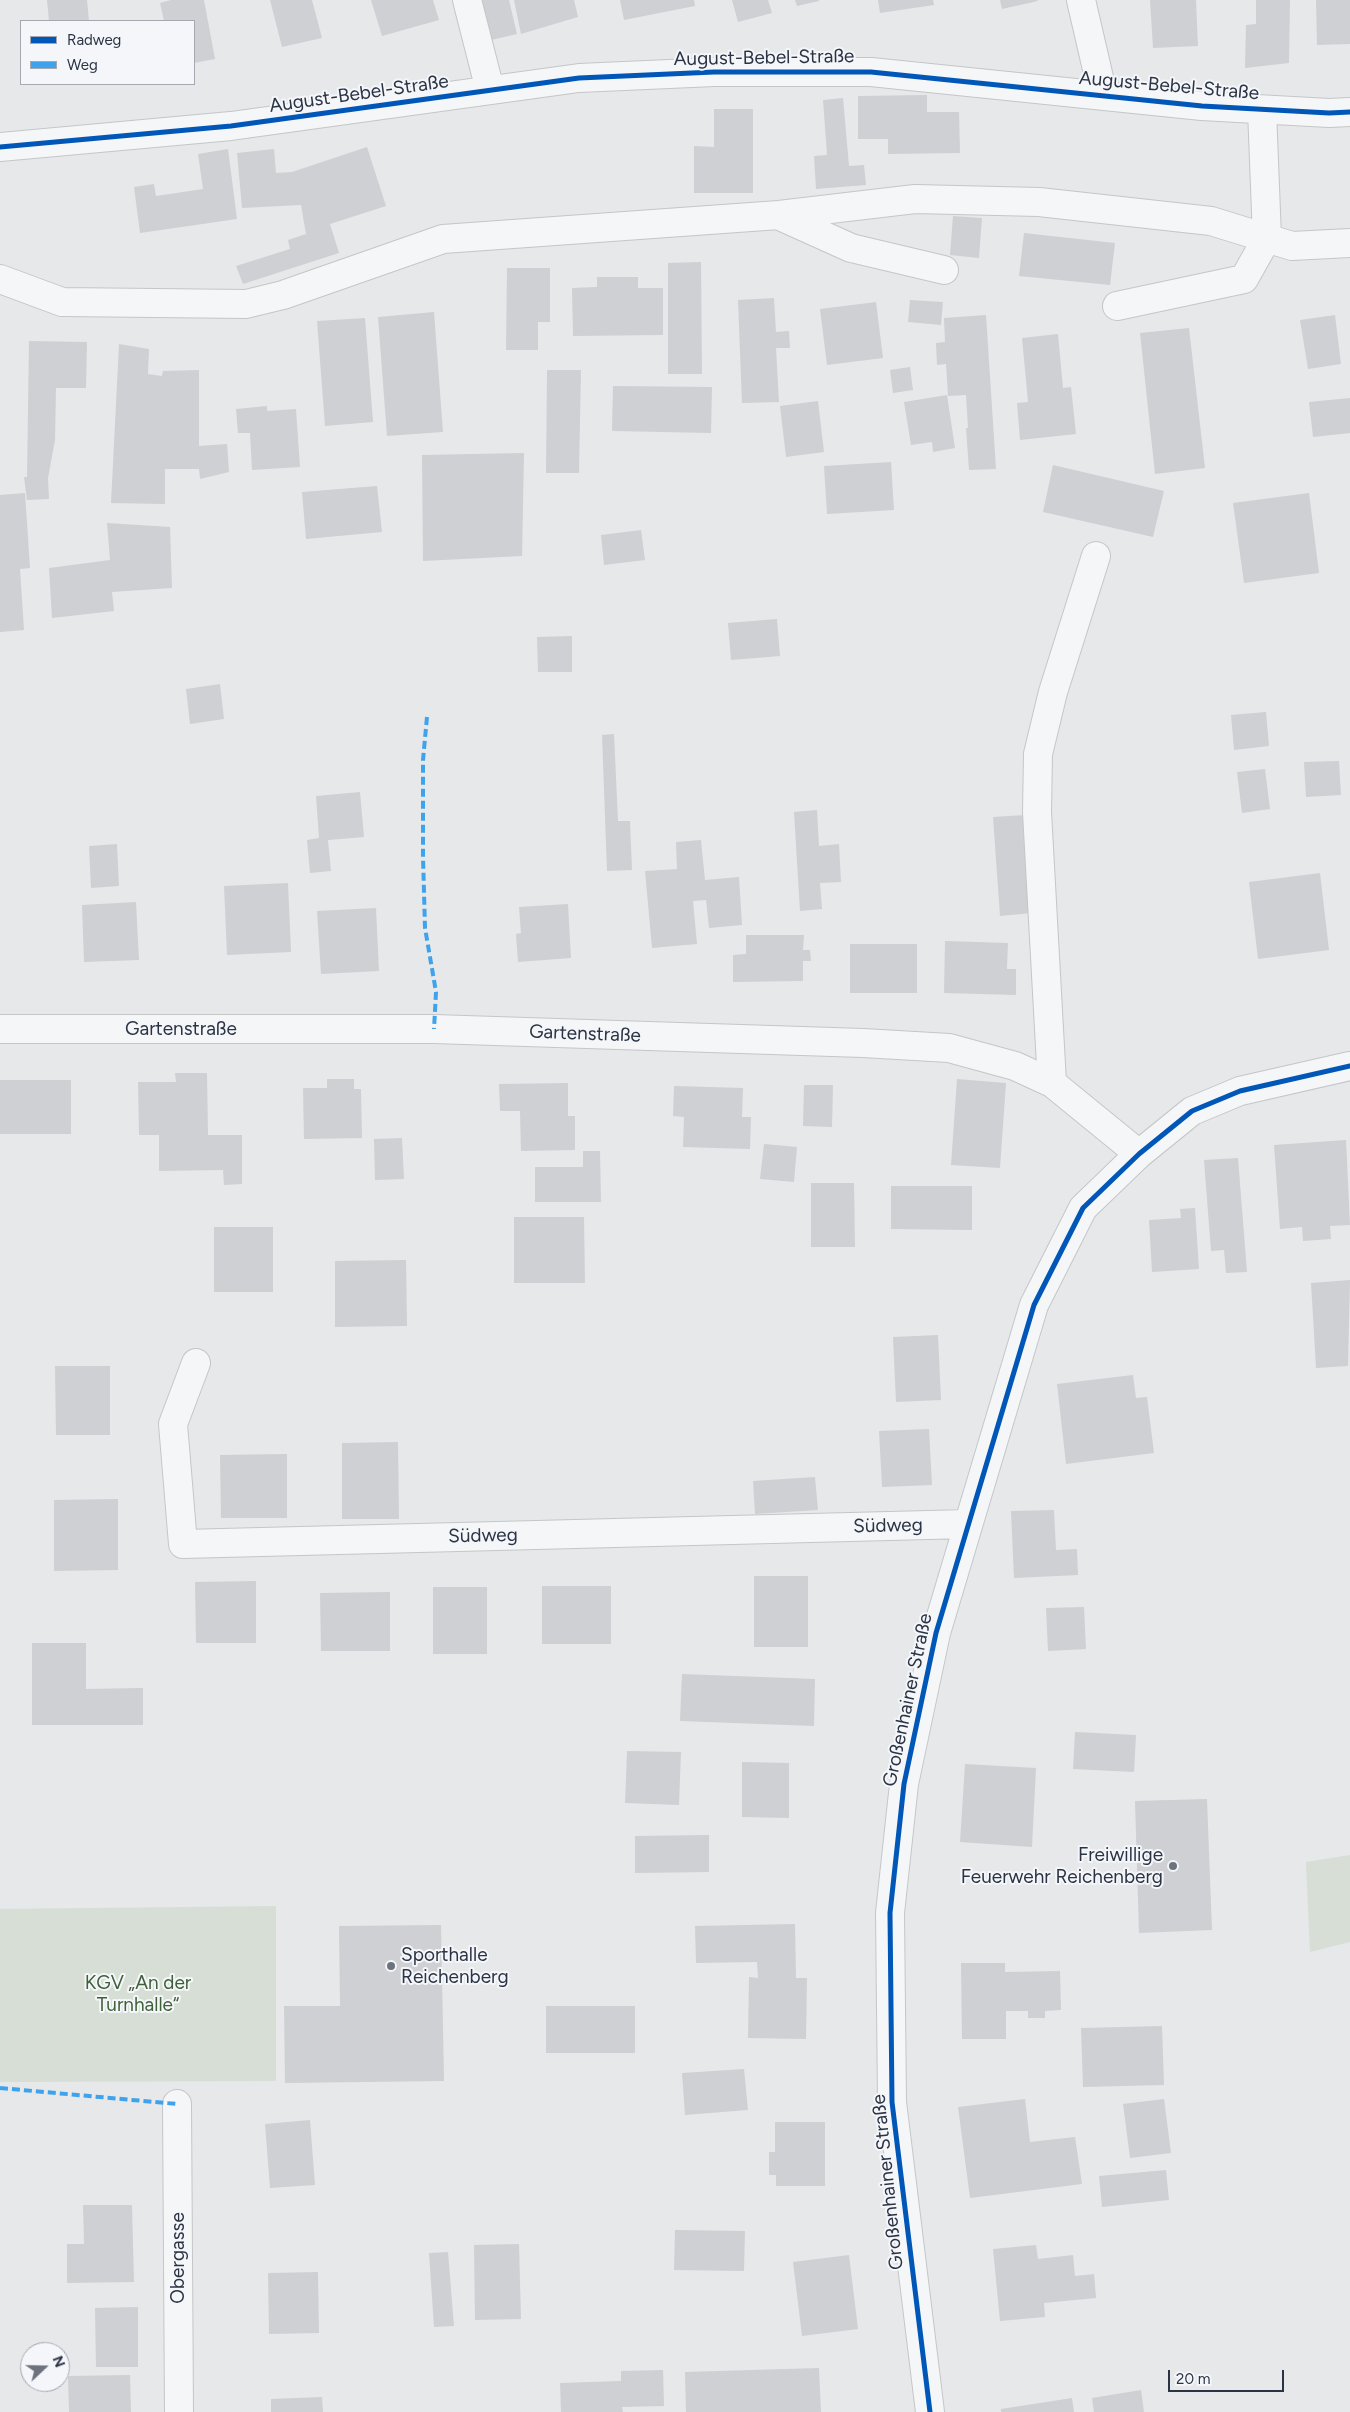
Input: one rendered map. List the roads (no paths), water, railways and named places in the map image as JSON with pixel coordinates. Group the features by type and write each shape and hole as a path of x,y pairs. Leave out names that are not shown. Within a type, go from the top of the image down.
{"street":[{"path":"467,0 490,90"},
{"path":"1081,0 1103,95"},
{"name":"August-Bebel-Straße","path":"0,147 232,126 579,78 714,72 872,72 1262,110 1350,112"},
{"path":"1118,306 1244,279 1267,238 1262,110"},
{"path":"0,279 62,302 246,304 283,294 443,239 778,215 916,199 1039,202 1211,222 1292,246 1350,243"},
{"path":"778,215 851,248 944,270"},
{"path":"1052,1083 1037,812 1038,754 1053,692 1096,556"},
{"name":"Gartenstraße","path":"0,1029 434,1029 863,1043 949,1048 1015,1066 1052,1083 1139,1154"},
{"name":"Großenhainer Straße","path":"930,2412 892,2102 890,1914 904,1784 936,1632 1034,1305 1083,1208 1139,1154 1192,1111 1240,1091 1350,1066"},
{"name":"Südweg","path":"196,1363 173,1424 183,1544 968,1524"},
{"name":"Obergasse","path":"176,2104 179,2412"}],"place":[{"name":"Freiwillige Feuerwehr Reichenberg","path":"1173,1866"},
{"name":"Sporthalle Reichenberg","path":"391,1966"}],"park label":[{"name":"KGV „An der Turnhalle“","path":"138,1994"}]}
